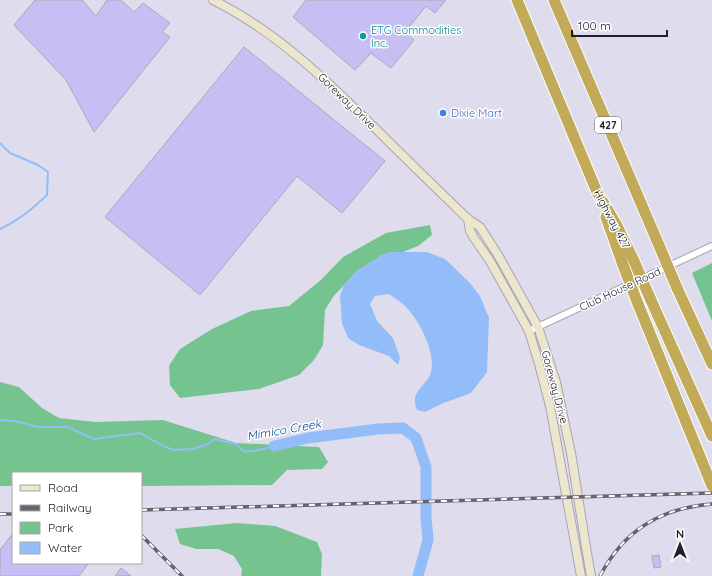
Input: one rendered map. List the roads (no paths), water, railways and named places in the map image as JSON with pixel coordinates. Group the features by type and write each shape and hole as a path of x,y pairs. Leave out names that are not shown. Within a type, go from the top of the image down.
{"highway":[{"name":"Highway 427","path":"517,0 597,192 616,224 628,263 650,298 712,436"},
{"name":"427","path":"554,0 677,288 712,364"},
{"path":"628,263 638,304 712,486"}],"main road":[{"name":"Goreway Drive","path":"213,0 239,13 282,43 312,67 468,219 480,227 538,328 556,382 571,453 591,576"},
{"name":"Goreway Drive","path":"468,219 470,231 490,261 529,331 550,406 581,576"}],"street":[{"name":"Club House Road","path":"529,331 712,246"}],"water":[{"path":"392,252 427,252 445,259 470,283 480,296 489,318 487,372 471,393 441,404 425,412 417,410 415,398 431,372 431,355 425,336 410,311 389,294 375,296 370,304 377,321 393,338 400,358 398,365 389,356 359,345 348,338 342,323 340,296 344,285 357,271 382,255"}],"waterway":[{"path":"0,143 10,153 38,165 48,172 47,195 25,214 0,229"},
{"name":"Mimico Creek","path":"0,420 15,421 37,427 68,427 94,439 140,433 165,447 175,450 193,449 208,444 214,439 237,444 240,449 244,451 259,450 274,446"},
{"name":"Mimico Creek","path":"274,446 308,438 378,429 403,428 416,438 426,467 426,517 428,540 418,576"}],"railway":[{"path":"142,510 712,493"},
{"path":"600,576 620,546 646,524 660,516 676,510 712,504"},
{"path":"0,514 12,514"},
{"path":"142,536 182,576"}],"place":[{"name":"ETG Commodities Inc.","path":"363,36"},
{"name":"Dixie Mart","path":"443,113"}]}
